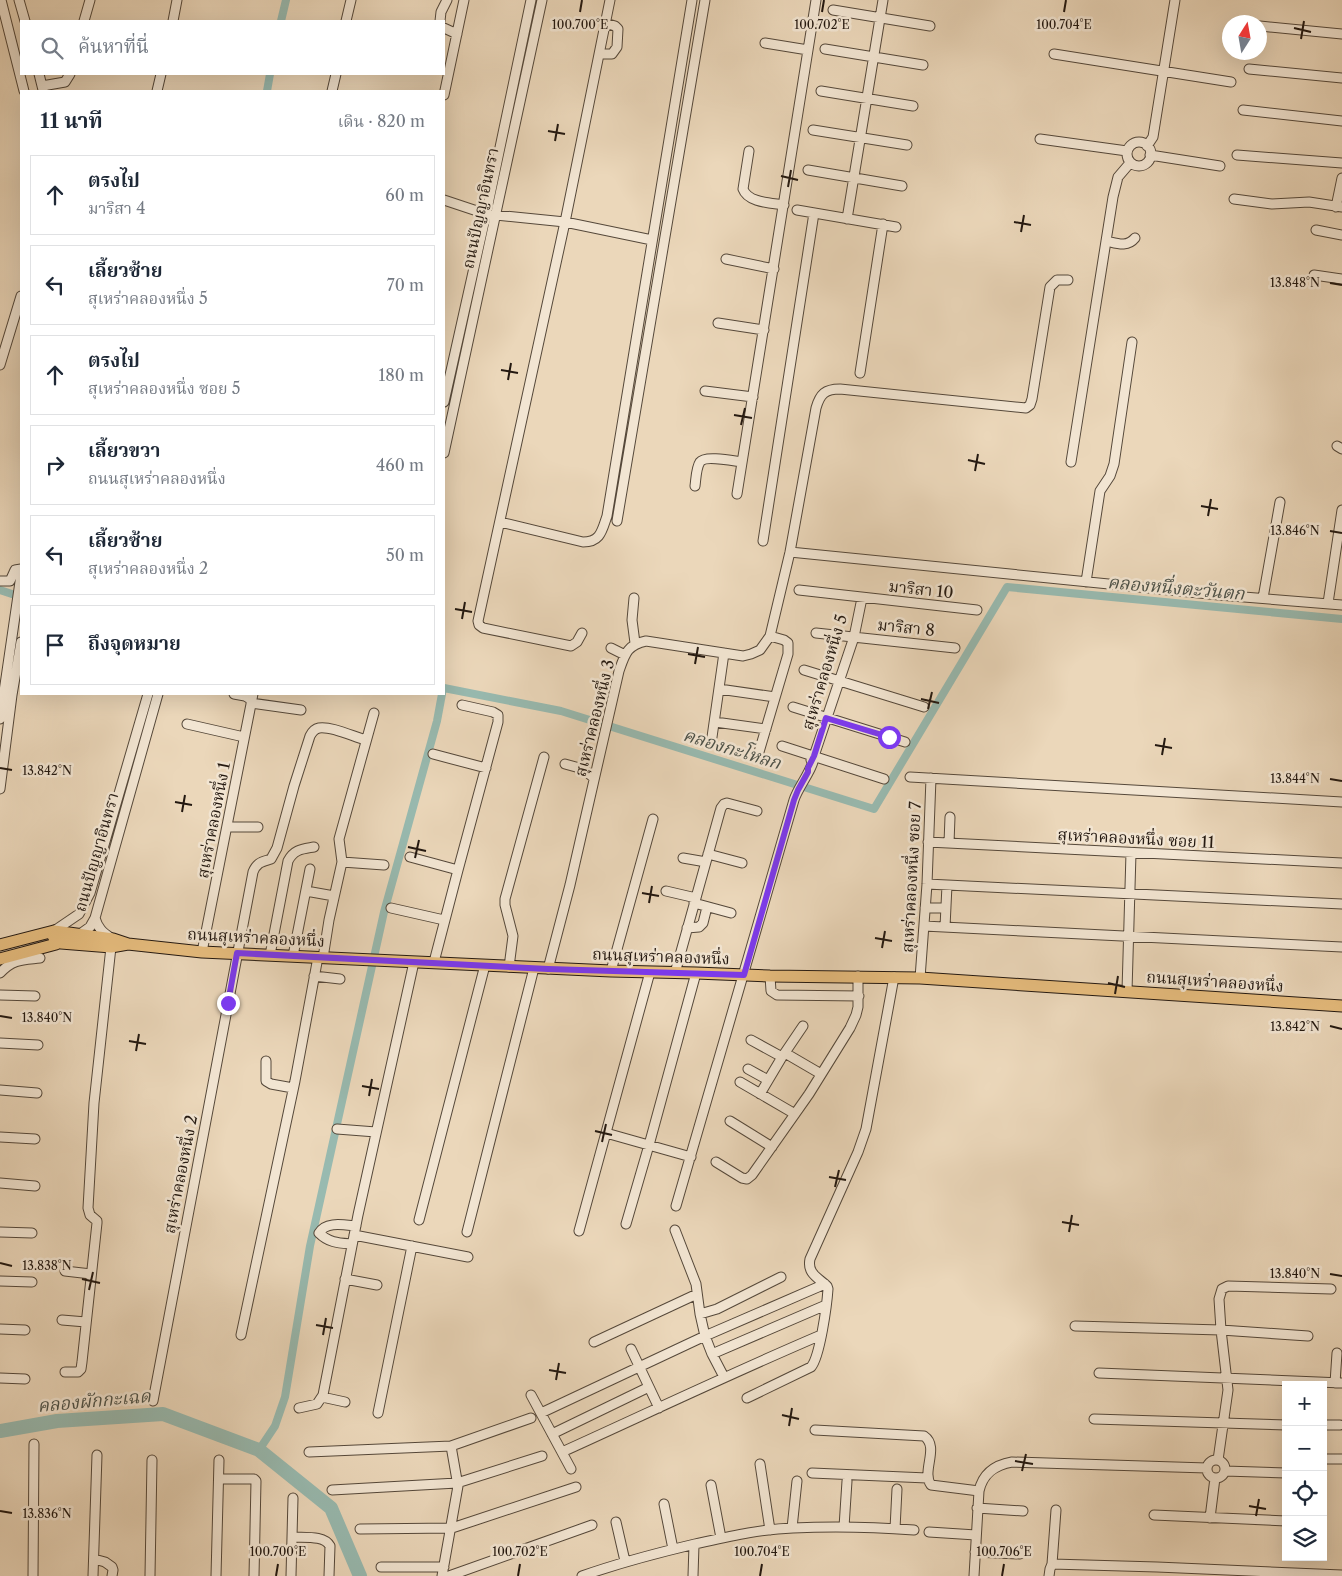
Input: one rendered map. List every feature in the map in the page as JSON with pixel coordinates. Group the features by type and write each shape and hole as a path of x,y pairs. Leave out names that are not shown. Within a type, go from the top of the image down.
{"main road":[{"name":"ถนนสุเหร่าคลองหนึ่ง","path":"54,931 112,943"},
{"name":"ถนนปัญญาอินทรา","path":"3,942 54,931"},
{"path":"54,931 53,936 59,944"},
{"name":"ถนนสุเหร่าคลองหนึ่ง","path":"59,944 112,943 202,952 548,969 770,976 920,978 1342,1006"},
{"name":"ถนนปัญญาอินทรา","path":"0,960 59,944"}],"street":[{"path":"1,0 24,90"},
{"path":"19,0 25,20"},
{"path":"84,20 90,0"},
{"path":"173,20 178,0"},
{"path":"346,20 351,0"},
{"path":"440,20 441,12 447,0"},
{"path":"445,90 464,0"},
{"name":"ถนนปัญญาอินทรา","path":"445,398 531,0"},
{"name":"ถนนปัญญาอินทรา","path":"445,448 542,0"},
{"path":"582,633 577,642 571,646 484,628 479,625 478,621 565,222 610,0"},
{"path":"500,522 583,542 591,542 598,538 607,516 692,0"},
{"path":"617,522 705,0"},
{"path":"737,494 816,0"},
{"path":"847,219 883,0"},
{"path":"1147,146 1154,137 1175,0"},
{"path":"833,10 930,26"},
{"path":"599,54 612,54 617,48 618,29 605,23"},
{"path":"1267,27 1342,34"},
{"path":"445,28 457,34"},
{"path":"765,43 808,50"},
{"path":"825,49 922,65"},
{"path":"1054,54 1231,82"},
{"path":"1249,69 1342,78"},
{"path":"39,75 43,89 65,82 69,75"},
{"path":"157,90 161,75"},
{"path":"332,90 336,75"},
{"path":"821,91 913,106"},
{"path":"1243,110 1342,121"},
{"path":"813,130 907,145"},
{"path":"1040,139 1127,151"},
{"path":"1135,142 1142,142 1147,146 1150,155 1149,160 1140,166 1135,165 1127,158 1127,151 1135,142"},
{"path":"749,150 745,194 756,200 784,205"},
{"path":"1150,155 1220,166"},
{"path":"1237,155 1342,163"},
{"path":"1071,462 1113,197 1118,177 1130,162"},
{"path":"808,170 902,186"},
{"path":"1234,198 1272,204 1309,202 1339,207 1342,178"},
{"path":"445,200 486,214 565,222 653,236 666,234"},
{"path":"797,210 896,227"},
{"path":"763,541 814,213"},
{"path":"860,373 883,224"},
{"path":"1316,230 1342,235"},
{"path":"1106,241 1127,244 1135,238"},
{"path":"650,251 662,254"},
{"path":"726,259 774,269"},
{"path":"1314,276 1342,279"},
{"path":"634,598 632,620 635,644 646,641 743,656 760,650 770,636 790,552 816,408 821,395 829,390 840,389 1026,408 1030,405 1032,399 1050,287 1057,280 1068,280"},
{"path":"0,365 20,299"},
{"path":"718,323 764,330"},
{"path":"1086,582 1100,491 1114,464 1132,342"},
{"path":"705,390 753,397"},
{"path":"695,486 699,464 702,460 708,458 742,462"},
{"path":"1263,598 1280,502"},
{"path":"1328,604 1342,510"},
{"path":"790,552 1086,582 1342,605"},
{"path":"0,581 10,582 14,570 20,569"},
{"path":"0,719 20,586"},
{"name":"มาริสา 10","path":"799,590 977,610"},
{"name":"สุเหร่าคลองหนึ่ง 5","path":"676,1206 798,790 814,762 814,756 826,718 854,637 862,598"},
{"name":"มาริสา 8","path":"816,633 955,648"},
{"path":"758,752 789,647 788,643 784,640 770,636"},
{"name":"สุเหร่าคลองหนึ่ง 3","path":"548,969 570,886 619,671 629,648 635,644"},
{"path":"0,789 20,648"},
{"path":"611,648 625,655"},
{"path":"712,737 724,654"},
{"path":"804,670 924,708"},
{"path":"719,689 775,697"},
{"name":"ถนนปัญญาอินทรา","path":"54,931 79,914 90,893 148,695"},
{"name":"ถนนปัญญาอินทรา","path":"59,944 80,935 90,927 95,918 158,695"},
{"path":"238,695 300,710"},
{"name":"สุเหร่าคลองหนึ่ง 1","path":"202,952 252,699"},
{"path":"434,962 498,722 498,715 493,712 462,705"},
{"path":"792,707 905,742"},
{"path":"241,1335 293,1088 314,976 320,958 342,862 339,839 374,713"},
{"path":"714,722 766,729"},
{"path":"187,724 244,737"},
{"name":"สุเหร่าคลองหนึ่ง 2","path":"153,1401 253,872 259,862 271,859 277,848 294,786 313,731 318,728 332,729 366,740"},
{"path":"782,746 884,779"},
{"path":"433,754 486,768"},
{"path":"509,967 513,936 505,899 544,757"},
{"path":"565,764 583,769 594,778"},
{"path":"910,777 1342,802"},
{"name":"สุเหร่าคลองหนึ่ง ซอย 7","path":"920,978 927,884 931,778"},
{"path":"675,973 721,808 727,803 756,812"},
{"path":"949,843 950,817"},
{"path":"611,971 653,819"},
{"path":"227,827 258,827"},
{"name":"สุเหร่าคลองหนึ่ง ซอย 11","path":"928,842 1342,863"},
{"path":"270,955 288,861 294,852 314,847"},
{"path":"1127,991 1131,853"},
{"path":"410,857 458,870"},
{"path":"683,858 707,858 742,863"},
{"path":"342,862 384,865"},
{"path":"293,956 310,869"},
{"path":"927,884 1342,904"},
{"path":"945,927 947,885"},
{"path":"306,891 334,896"},
{"path":"666,891 731,914"},
{"path":"687,928 699,927 703,922 707,907"},
{"path":"391,908 444,920"},
{"path":"925,908 946,908"},
{"path":"65,1372 75,1373 81,1369 97,1223 97,1220 90,1215 88,1202 94,1103 112,943 97,925 95,918"},
{"path":"924,926 1342,947"},
{"path":"0,972 10,963 40,958"},
{"path":"299,1408 317,1404 322,1398 353,1240 414,962"},
{"path":"418,1220 485,965"},
{"path":"468,1232 534,968"},
{"path":"579,1231 650,972"},
{"path":"626,1224 696,973"},
{"path":"314,976 340,979"},
{"path":"770,976 771,991 777,996 859,996"},
{"path":"716,1162 742,1178 747,1179 752,1175 821,1074 856,1015 859,996 858,976"},
{"path":"747,1398 811,1367 816,1358 828,1289 825,1284 810,1272 808,1266 858,1152 866,1129 894,977"},
{"path":"0,995 35,996"},
{"path":"760,1094 803,1026"},
{"path":"751,1040 821,1074"},
{"path":"0,1043 38,1045"},
{"path":"266,1061 266,1081 271,1084 293,1088"},
{"path":"748,1069 768,1080"},
{"path":"740,1082 795,1114"},
{"path":"0,1090 37,1093"},
{"path":"730,1121 772,1147"},
{"path":"337,1129 376,1132"},
{"path":"606,1133 691,1157"},
{"path":"0,1137 35,1139"},
{"path":"0,1183 35,1186"},
{"path":"356,1226 328,1225 319,1233 330,1242 353,1240 412,1246 468,1258"},
{"path":"675,1230 696,1284 705,1336 724,1377"},
{"path":"0,1232 32,1233"},
{"path":"378,1413 412,1246"},
{"path":"65,1271 91,1274"},
{"path":"700,1314 717,1309 781,1277"},
{"path":"345,1279 377,1285"},
{"path":"0,1281 32,1282"},
{"path":"541,1413 705,1336 825,1284"},
{"path":"1218,1460 1228,1390 1221,1330 1220,1293 1224,1287 1331,1290"},
{"path":"594,1342 697,1294"},
{"path":"712,1354 826,1305"},
{"path":"62,1320 86,1322"},
{"path":"1075,1326 1221,1330 1308,1336"},
{"path":"0,1329 25,1330"},
{"path":"562,1452 724,1377 821,1335"},
{"path":"631,1349 659,1408"},
{"path":"1099,1373 1339,1383 1337,1353"},
{"path":"0,1378 25,1379"},
{"path":"552,1434 649,1387"},
{"path":"531,1395 571,1470"},
{"path":"322,1398 345,1402"},
{"path":"309,1452 451,1446 530,1418"},
{"path":"1094,1419 1282,1425"},
{"path":"1327,1425 1340,1425"},
{"path":"815,1430 924,1436 929,1439 931,1445 927,1478 931,1485 979,1491"},
{"path":"33,1576 34,1444"},
{"path":"381,1568 443,1571 452,1528 458,1483 451,1446"},
{"path":"93,1576 97,1455"},
{"path":"332,1490 458,1483 542,1456"},
{"path":"1327,1459 1342,1459"},
{"path":"150,1576 152,1460"},
{"path":"216,1576 219,1460"},
{"path":"1218,1460 1224,1464 1225,1471 1222,1477 1215,1478 1209,1475 1207,1468 1211,1462 1218,1460"},
{"path":"974,1576 977,1508 981,1481 1001,1464 1012,1462 1207,1468"},
{"path":"760,1464 770,1530"},
{"path":"1225,1471 1282,1473"},
{"path":"812,1473 927,1478"},
{"path":"1210,1518 1215,1478"},
{"path":"219,1479 256,1481 254,1576"},
{"path":"792,1528 797,1481"},
{"path":"844,1527 847,1481"},
{"path":"711,1485 721,1538"},
{"path":"360,1529 452,1528 576,1487"},
{"path":"895,1529 897,1489"},
{"path":"291,1576 294,1498"},
{"path":"664,1504 672,1549"},
{"path":"977,1508 1023,1511"},
{"path":"1049,1576 1052,1564 1056,1510"},
{"path":"1154,1515 1282,1521"},
{"path":"616,1522 625,1561"},
{"path":"449,1576 592,1525"},
{"path":"582,1576 625,1561 672,1549 770,1530 844,1527 914,1530"},
{"path":"929,1532 976,1535"},
{"path":"292,1537 323,1539 328,1542 330,1546 329,1576"},
{"path":"693,1576 694,1545"},
{"path":"975,1552 1020,1554"},
{"path":"94,1559 105,1562 112,1567 112,1576"},
{"path":"1052,1564 1302,1575 1342,1575"}],"waterway":[{"path":"281,20 286,0"},
{"path":"267,90 270,75"},
{"name":"คลองกะโหลก","path":"445,688 561,711 874,809 1007,587 1342,619"},
{"name":"คลองกะโหลก","path":"0,590 20,597"},
{"path":"259,1450 275,1426 285,1397 310,1246 384,912 437,721 442,695"},
{"name":"คลองผักกะเฉด","path":"0,1431 57,1421 163,1414 259,1450 331,1508 360,1576"}],"route":[{"path":"228,1003 237,953 548,969 744,975 794,800 808,772 826,718 889,737"}],"water label":[{"name":"คลองหนึ่งตะวันตก","path":"1176,588"}]}
